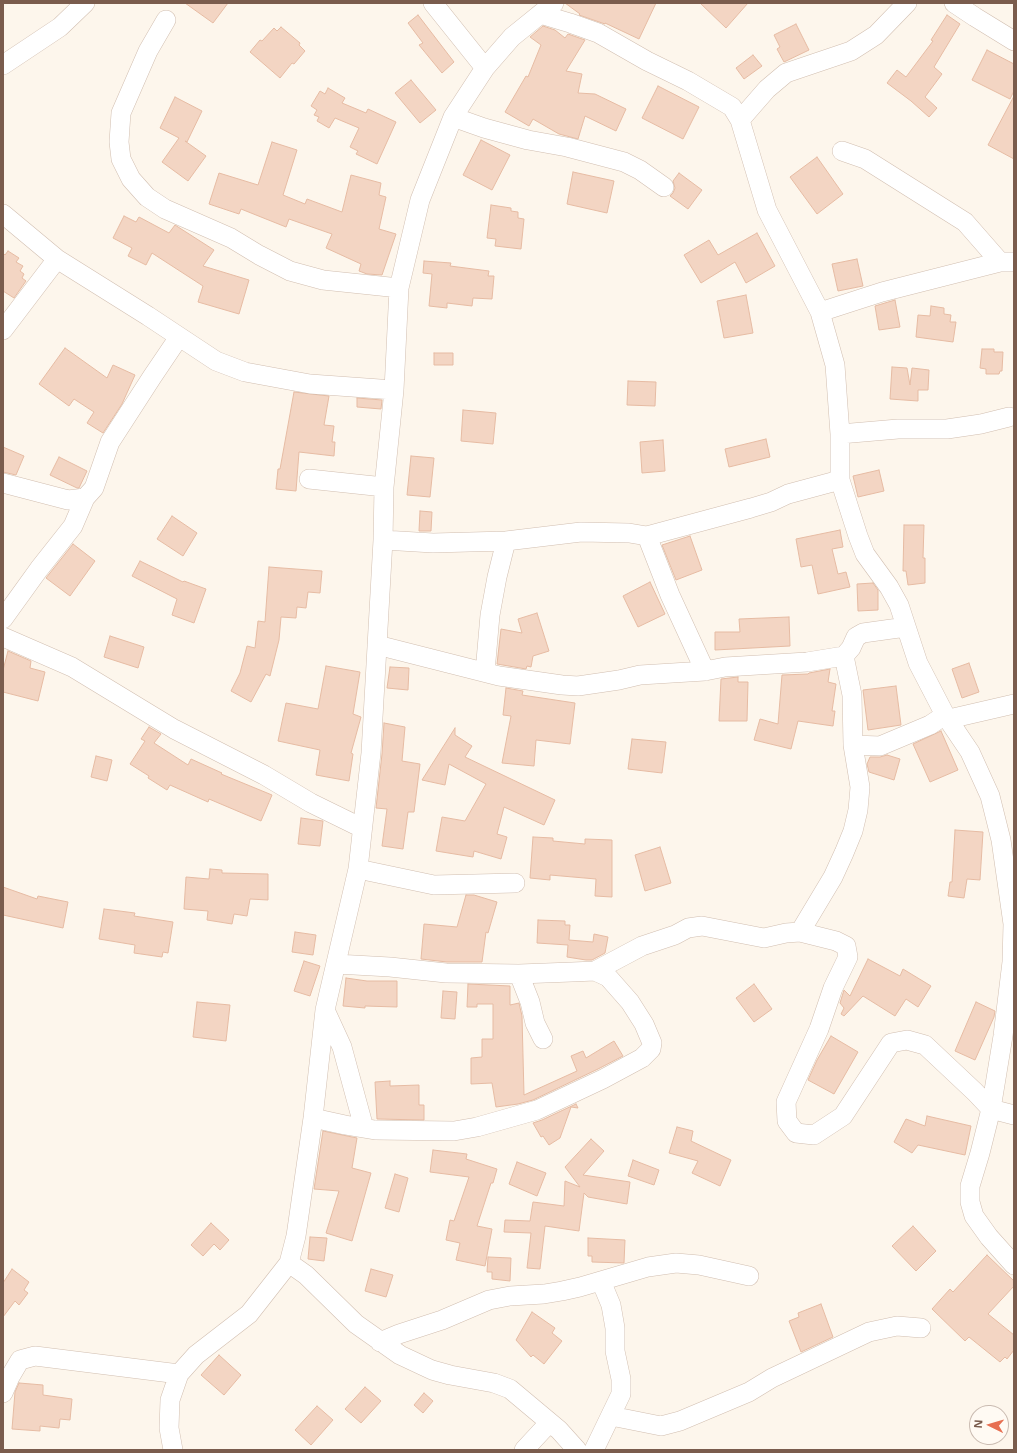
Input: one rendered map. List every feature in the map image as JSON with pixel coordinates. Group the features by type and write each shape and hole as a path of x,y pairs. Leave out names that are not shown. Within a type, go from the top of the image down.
{"street":[{"path":"3,64 60,27 86,3"},
{"path":"433,3 485,68"},
{"path":"740,120 767,89 786,73 851,51 876,35 907,3"},
{"path":"954,3 1014,41"},
{"path":"173,1450 170,1428 170,1400 179,1374 196,1355 249,1314 289,1263 296,1236 313,1118 325,1010 358,869 371,753 383,540 384,487 394,390 399,288 420,200 453,116 485,68 512,37 547,9 570,23 598,33 647,61 688,81 732,107 740,120 767,210 820,312 835,365 840,434 840,480 865,554 900,605 918,663 947,717 970,752 990,796 999,833 1013,924 1013,962 1009,1037 980,1153 970,1186 970,1202 974,1216 989,1237 1014,1265"},
{"path":"166,20 148,51 122,113 119,142 121,159 131,179 147,197 165,209 231,238 258,255 290,271 323,280 399,288"},
{"path":"453,116 484,128 528,140 567,147 624,162 640,170 664,187"},
{"path":"842,151 865,159 965,222 1007,262"},
{"path":"3,214 56,259 148,316 216,361 245,372 310,384 394,390"},
{"path":"3,330 56,259"},
{"path":"820,312 882,292 1007,262"},
{"path":"3,619 39,569 73,526 86,498 94,488 110,442 179,337"},
{"path":"840,434 898,430 947,429 1009,418"},
{"path":"309,479 384,487"},
{"path":"383,540 433,543 506,541 581,532 629,533 647,536 751,508 771,502 788,494 840,480"},
{"path":"3,483 68,500 86,498"},
{"path":"647,536 670,595 705,671"},
{"path":"485,672 490,615 506,541"},
{"path":"377,645 511,678 578,686 619,680 640,674 705,671 725,667 807,662 844,656 851,648 856,636 883,629 906,627"},
{"path":"3,638 72,667 174,729 264,775 312,803 362,828"},
{"path":"800,932 833,877 853,831 858,810 860,787 853,745 852,695 844,656"},
{"path":"853,745 880,746 897,740 947,717 1014,704"},
{"path":"358,869 434,885 515,883"},
{"path":"336,964 446,972 519,974 595,971 642,946 688,928 702,926 764,938 786,933 800,932 836,941 846,946 848,957 833,988 819,1029 786,1102 787,1121 796,1133 814,1136 843,1116 891,1043 907,1040 925,1045 991,1109 1014,1115"},
{"path":"313,1118 375,1130 454,1131 476,1127 537,1110 603,1079 642,1058 651,1049 652,1043 644,1024 630,1002 608,977 595,971"},
{"path":"519,974 530,1002 535,1023 543,1039"},
{"path":"325,1010 342,1046 364,1128"},
{"path":"289,1263 306,1275 356,1324 400,1355 432,1370 494,1383 510,1389 531,1406 577,1450"},
{"path":"380,1342 442,1320 489,1300 510,1296 544,1294 562,1291 648,1267 676,1263 699,1265 749,1276"},
{"path":"594,1450 612,1416 621,1394 621,1379 615,1350 615,1328 611,1305 601,1281"},
{"path":"612,1416 662,1426 680,1421 749,1392 772,1378 869,1332 897,1326 921,1328"},
{"path":"3,1394 10,1377 12,1358 35,1356 179,1374"},
{"path":"524,1450 549,1423"}],"building":[{"path":"185,3 228,3 213,23"},
{"path":"565,3 656,3 639,39 605,23 579,15 580,14"},
{"path":"700,3 748,3 726,28"},
{"path":"418,15 454,62 442,73 419,45 423,43 408,23"},
{"path":"947,15 960,24 934,67 942,74 925,97 937,108 929,117 887,83 897,70 906,77 933,41 931,40"},
{"path":"796,24 809,50 784,62 777,49 780,47 774,35"},
{"path":"543,26 555,30 565,38 568,34 585,40 566,71 582,74 578,93 595,94 626,109 616,131 585,116 578,139 559,134 533,119 529,126 505,112 526,76 528,77 541,45 530,37"},
{"path":"281,27 300,43 299,45 305,51 294,64 292,63 280,78 250,52 260,40 262,41 274,28 277,31"},
{"path":"987,50 1014,64 1014,91 1010,99 972,80"},
{"path":"753,55 762,66 744,79 736,68"},
{"path":"411,80 436,110 420,123 395,93"},
{"path":"658,86 699,107 683,139 642,118"},
{"path":"328,88 345,98 342,103 366,113 368,109 396,122 377,164 356,154 358,151 350,147 359,128 335,118 329,128 317,121 319,117 314,115 317,110 311,106 320,91 325,94"},
{"path":"1014,96 1014,159 988,145"},
{"path":"175,97 202,111 187,142 185,141 206,156 188,181 162,162 179,138 160,128"},
{"path":"481,140 510,155 492,190 463,175"},
{"path":"272,142 297,150 283,195 305,204 307,199 342,212 351,175 381,183 379,195 386,197 379,229 396,234 382,275 367,274 359,271 361,264 326,248 332,234 289,219 286,227 241,209 239,214 209,204 219,173 258,185"},
{"path":"817,157 843,194 817,214 790,177"},
{"path":"573,172 614,181 607,213 567,204"},
{"path":"679,173 702,190 688,209 670,196 675,188 673,181"},
{"path":"491,205 511,208 511,211 518,212 518,218 524,219 521,249 495,246 496,239 487,238"},
{"path":"124,216 136,222 139,217 169,233 175,225 214,250 203,266 249,280 239,314 198,302 203,286 152,253 146,265 128,256 132,248 113,238"},
{"path":"757,233 775,266 746,283 735,262 701,283 684,255 709,240 718,255"},
{"path":"8,251 19,258 16,262 23,266 20,271 24,274 22,278 26,281 14,298 3,291 3,253 5,255"},
{"path":"857,259 863,286 838,291 832,264"},
{"path":"424,261 451,263 450,266 489,271 488,276 494,276 492,299 473,298 472,306 447,303 447,308 429,306 432,274 423,273"},
{"path":"746,295 753,333 724,338 717,301"},
{"path":"895,300 900,327 879,330 875,306"},
{"path":"931,306 944,308 944,314 951,315 950,322 956,322 953,342 916,337 918,315 930,316"},
{"path":"65,348 107,378 113,365 135,375 122,404 103,433 87,423 94,412 74,399 69,406 39,384"},
{"path":"982,349 994,349 994,352 1003,352 1002,371 1000,371 999,374 986,374 986,369 980,368"},
{"path":"434,353 453,353 453,365 434,365"},
{"path":"892,367 907,368 910,385 912,368 929,370 928,390 918,390 918,401 890,399"},
{"path":"628,381 656,382 655,406 627,405"},
{"path":"294,392 329,396 324,425 334,426 332,442 335,442 334,456 299,452 296,491 276,489 278,469 280,469"},
{"path":"357,398 382,400 381,409 357,407"},
{"path":"463,410 496,413 493,444 461,441"},
{"path":"766,439 770,457 729,467 725,449"},
{"path":"663,440 665,471 642,473 640,442"},
{"path":"3,447 24,456 16,475 3,472"},
{"path":"411,456 434,458 430,497 407,495"},
{"path":"59,457 87,471 79,488 50,475"},
{"path":"879,470 884,491 858,497 853,476"},
{"path":"420,511 432,512 431,531 419,531"},
{"path":"172,516 197,533 183,556 157,539"},
{"path":"904,525 924,525 923,558 925,558 925,583 908,585 906,571 903,571"},
{"path":"840,530 843,547 832,549 838,574 846,572 850,587 818,594 812,565 801,567 796,539"},
{"path":"690,536 702,570 676,580 662,545"},
{"path":"73,544 95,561 70,596 46,578"},
{"path":"140,561 183,582 184,581 206,589 194,623 172,615 177,599 132,576"},
{"path":"269,567 322,571 320,593 308,592 306,608 297,607 296,618 281,617 279,640 270,676 266,674 251,702 231,691 240,673 247,646 255,648 258,621 265,622"},
{"path":"650,582 665,614 638,627 623,596"},
{"path":"873,583 878,590 878,610 858,611 857,584"},
{"path":"537,613 549,651 533,656 531,667 527,666 526,669 497,664 501,629 522,633 518,619"},
{"path":"789,617 790,646 715,650 715,632 740,632 739,619"},
{"path":"110,636 144,647 138,668 104,657"},
{"path":"8,651 31,661 30,668 45,672 38,701 3,692 3,670"},
{"path":"969,663 979,692 962,698 952,669"},
{"path":"326,666 360,672 353,714 361,717 351,753 353,754 349,781 316,775 320,750 278,741 286,703 318,709"},
{"path":"390,667 409,668 408,690 387,688"},
{"path":"830,669 828,682 836,684 832,711 835,711 833,726 798,721 791,749 754,740 760,719 778,724 782,675 808,674"},
{"path":"738,677 738,682 748,682 747,721 719,721 721,679"},
{"path":"896,686 901,725 868,730 863,690"},
{"path":"506,688 523,691 522,695 575,703 570,744 536,740 534,766 502,763 511,716 503,715"},
{"path":"384,723 405,727 402,761 420,764 414,812 408,812 403,849 382,846 387,809 376,808"},
{"path":"149,727 161,734 154,743 188,765 191,759 222,773 221,774 272,795 261,821 209,799 208,802 170,785 167,790 130,764 145,741 141,739"},
{"path":"455,728 455,735 472,746 465,757 555,800 544,825 504,807 497,834 507,837 501,859 474,851 473,857 436,851 442,817 465,821 486,784 449,764 445,785 422,780"},
{"path":"941,731 958,770 930,782 913,744"},
{"path":"632,739 666,742 662,773 628,769"},
{"path":"887,755 900,759 894,780 869,772 867,764 870,757"},
{"path":"96,756 112,760 107,781 91,777"},
{"path":"301,818 323,821 320,846 298,844"},
{"path":"955,830 983,832 980,880 967,879 964,898 948,896 950,882 952,882"},
{"path":"533,837 553,838 553,841 585,844 585,839 612,840 612,897 595,896 596,879 550,875 550,880 530,878"},
{"path":"660,847 671,883 645,891 635,855"},
{"path":"210,869 222,870 222,873 268,874 268,900 250,899 247,916 234,914 232,924 207,920 208,911 184,909 186,877 209,879"},
{"path":"3,887 37,899 38,896 68,902 63,928 3,915"},
{"path":"466,895 474,895 497,902 488,933 486,932 482,962 447,962 421,959 424,924 457,927"},
{"path":"104,909 135,913 134,916 173,922 168,953 163,952 162,957 134,953 135,945 99,939"},
{"path":"538,920 565,921 565,925 570,925 569,940 593,942 594,934 608,937 605,953 592,960 586,960 567,957 568,945 537,943"},
{"path":"295,932 316,935 313,955 292,952"},
{"path":"868,959 900,976 903,969 931,986 918,1007 906,999 895,1016 863,996 844,1016 841,1014 844,1008 840,1003 844,990 850,996"},
{"path":"304,961 320,966 310,996 294,991"},
{"path":"346,978 367,981 397,981 397,1007 365,1006 365,1008 343,1006"},
{"path":"468,984 510,986 510,1005 519,1003 522,1016 524,1095 577,1071 571,1056 583,1051 586,1058 614,1041 623,1056 533,1100 496,1107 492,1083 471,1084 471,1058 482,1057 482,1039 493,1039 493,1004 477,1004 477,1007 467,1007"},
{"path":"754,984 772,1009 754,1022 736,998"},
{"path":"443,991 457,992 455,1019 441,1018"},
{"path":"197,1002 230,1005 226,1041 193,1037"},
{"path":"976,1002 995,1011 994,1017 975,1060 955,1051"},
{"path":"831,1036 858,1052 834,1094 808,1080 817,1060"},
{"path":"390,1081 390,1086 419,1085 419,1105 424,1105 424,1120 377,1119 375,1082"},
{"path":"576,1104 578,1108 571,1107 560,1138 549,1145 543,1136 541,1137 533,1123"},
{"path":"927,1116 971,1126 965,1155 918,1145 912,1153 894,1142 906,1119 925,1126"},
{"path":"677,1127 693,1131 691,1141 731,1160 720,1186 692,1173 698,1161 669,1153"},
{"path":"323,1131 357,1138 352,1168 371,1173 352,1241 326,1233 339,1191 314,1189"},
{"path":"591,1139 604,1151 583,1175 630,1182 627,1204 588,1197 584,1193 579,1231 545,1226 540,1269 527,1268 531,1233 504,1232 505,1220 530,1221 533,1202 564,1206 565,1181 580,1187 565,1167"},
{"path":"433,1150 467,1154 466,1159 497,1169 477,1226 492,1229 485,1266 456,1260 460,1243 446,1240 450,1220 454,1221 469,1177 430,1172"},
{"path":"633,1160 659,1170 654,1185 628,1176"},
{"path":"517,1162 546,1173 537,1196 509,1184"},
{"path":"395,1174 408,1178 399,1212 385,1208"},
{"path":"211,1223 229,1240 220,1250 214,1244 203,1256 191,1245"},
{"path":"913,1226 936,1251 916,1271 892,1246"},
{"path":"310,1237 327,1238 324,1261 308,1259"},
{"path":"588,1238 625,1240 624,1263 592,1262 592,1256 588,1256"},
{"path":"987,1255 1014,1281 1014,1286 988,1314 1014,1335 1014,1350 1007,1359 1005,1357 1000,1362 969,1337 965,1341 932,1309 950,1289 953,1292"},
{"path":"488,1257 511,1258 510,1281 492,1279 492,1272 487,1272"},
{"path":"12,1269 29,1282 24,1290 28,1293 19,1305 15,1301 3,1317 3,1283"},
{"path":"371,1269 393,1275 386,1297 365,1291"},
{"path":"821,1304 833,1337 801,1352 789,1321 799,1317 798,1313"},
{"path":"532,1312 555,1328 552,1333 562,1341 544,1364 533,1355 531,1357 516,1340"},
{"path":"219,1355 241,1375 224,1395 201,1375"},
{"path":"19,1383 43,1385 43,1395 72,1399 70,1420 60,1419 59,1428 40,1426 40,1431 12,1429 15,1392"},
{"path":"365,1387 381,1401 361,1423 345,1409"},
{"path":"424,1393 433,1401 423,1413 414,1405"},
{"path":"317,1406 333,1420 311,1445 295,1430"}]}
